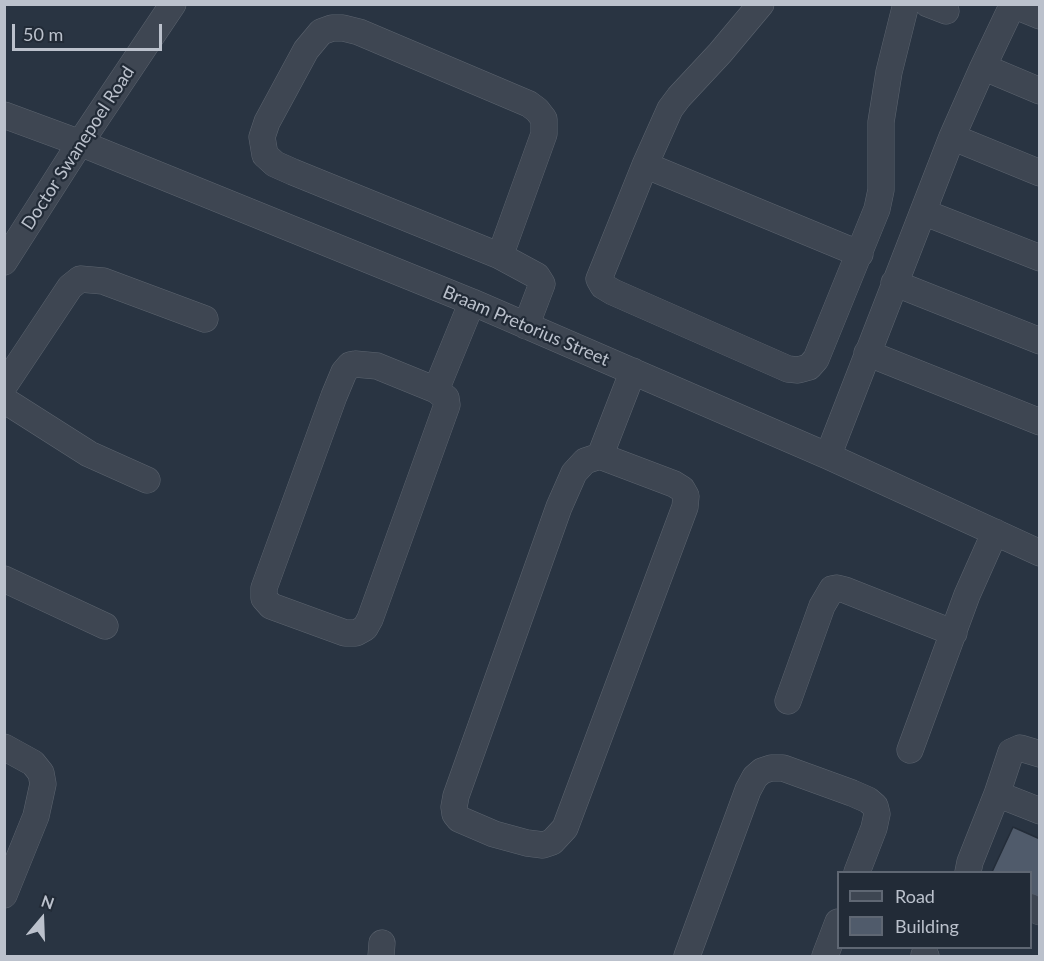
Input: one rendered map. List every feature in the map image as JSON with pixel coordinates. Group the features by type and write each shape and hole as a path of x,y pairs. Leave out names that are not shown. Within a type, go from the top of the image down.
{"street":[{"name":"Doctor Swanepoel Road","path":"4,262 173,4"},
{"path":"761,4 720,53 679,96 670,110 599,274 599,279 603,286 788,369 798,370 809,367 816,359 860,254 881,190 881,122 889,72 906,4"},
{"path":"828,456 952,137 983,66 1013,5 1040,16"},
{"path":"500,256 544,134 544,120 537,110 529,104 359,32 343,28 332,28 321,32 306,50 267,122 262,137 265,155 275,164 293,172 500,256 541,279 541,290 526,326"},
{"path":"983,66 1040,91"},
{"name":"Braam Pretorius Street","path":"4,116 80,143 472,302 633,370 1040,552"},
{"path":"952,137 1040,173"},
{"path":"645,165 860,254"},
{"path":"923,212 1040,258"},
{"path":"4,386 70,287 80,279 103,281 205,320"},
{"path":"894,283 1040,341"},
{"path":"436,390 472,302"},
{"path":"867,353 1040,422"},
{"path":"350,365 376,366 436,390 446,398 447,405 365,628 356,633 345,633 271,606 264,598 267,577 344,372 350,365"},
{"path":"600,456 633,370"},
{"path":"4,400 89,454 147,480"},
{"path":"600,456 674,484 682,489 686,496 686,507 565,828 552,842 543,845 527,843 494,834 459,819 454,807 456,796 563,498 574,473 580,466 600,456"},
{"path":"910,750 995,532"},
{"path":"4,579 105,626"},
{"path":"788,701 822,606 832,589 845,590 954,633"},
{"path":"4,747 33,763 41,773 43,784 36,816 4,895"},
{"path":"968,871 998,794 1011,752 1020,748 1040,753"},
{"path":"687,957 748,790 755,777 762,771 783,768 852,793 868,800 875,807 877,814 874,828 858,871"},
{"path":"998,794 1040,811"},
{"path":"825,957 837,925"}],"building":[{"path":"1013,827 1040,839 1040,901 1032,898 1032,871 992,871"}]}
